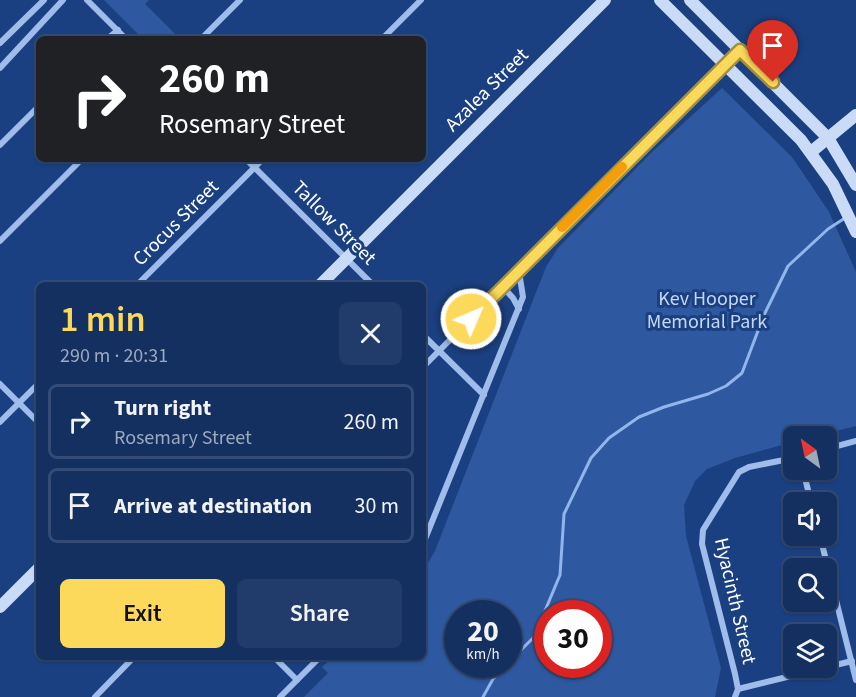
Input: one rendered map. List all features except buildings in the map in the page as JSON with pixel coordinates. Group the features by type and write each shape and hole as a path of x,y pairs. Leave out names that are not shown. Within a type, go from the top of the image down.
{"main road":[{"name":"Azalea Street","path":"323,282 605,0"},
{"path":"660,0 787,125 811,152 833,184 856,232"},
{"path":"690,0 828,138 841,156 856,185"},
{"path":"811,152 856,115"},
{"path":"0,607 36,571"}],"street":[{"path":"0,68 63,0"},
{"path":"87,0 123,36"},
{"path":"204,36 240,0"},
{"path":"385,36 421,0"},
{"path":"0,43 39,1"},
{"path":"111,36 118,30"},
{"path":"426,364 740,50"},
{"path":"0,145 36,109"},
{"path":"0,241 79,162"},
{"name":"Tallow Street","path":"249,162 370,282"},
{"name":"Crocus Street","path":"140,282 260,162"},
{"path":"426,537 519,309 523,297 517,273"},
{"path":"502,287 513,298 519,309"},
{"path":"426,338 484,395"},
{"path":"0,384 36,420"},
{"path":"0,422 36,386"},
{"path":"837,446 856,441"},
{"name":"Hyacinth Street","path":"735,697 738,689 702,544 703,530 739,472 749,467 783,460"},
{"path":"823,546 856,680"},
{"path":"95,697 131,660"},
{"path":"277,660 297,680"},
{"path":"280,697 317,660"},
{"path":"738,689 852,662"}],"green space":[{"path":"104,0 149,0 145,4 177,36 140,36"},
{"name":"Kev Hooper Memorial Park","path":"722,88 792,157 829,212 856,272 856,426 837,431 837,426 783,426 783,445 735,458 707,469 695,481 684,505 686,536 721,668 715,697 304,697 328,673 322,667 330,660 426,660 426,566 435,551 546,267 558,248 651,153"}],"waterway":[{"path":"522,649 534,637 560,575 564,514 591,458 609,438 639,417 708,394 726,386 742,373 764,315 788,266 828,229 845,218"},
{"path":"483,697 494,678"}],"slow traffic":[{"path":"562,227 622,167"}],"route":[{"path":"471,319 740,50 773,82"}]}
